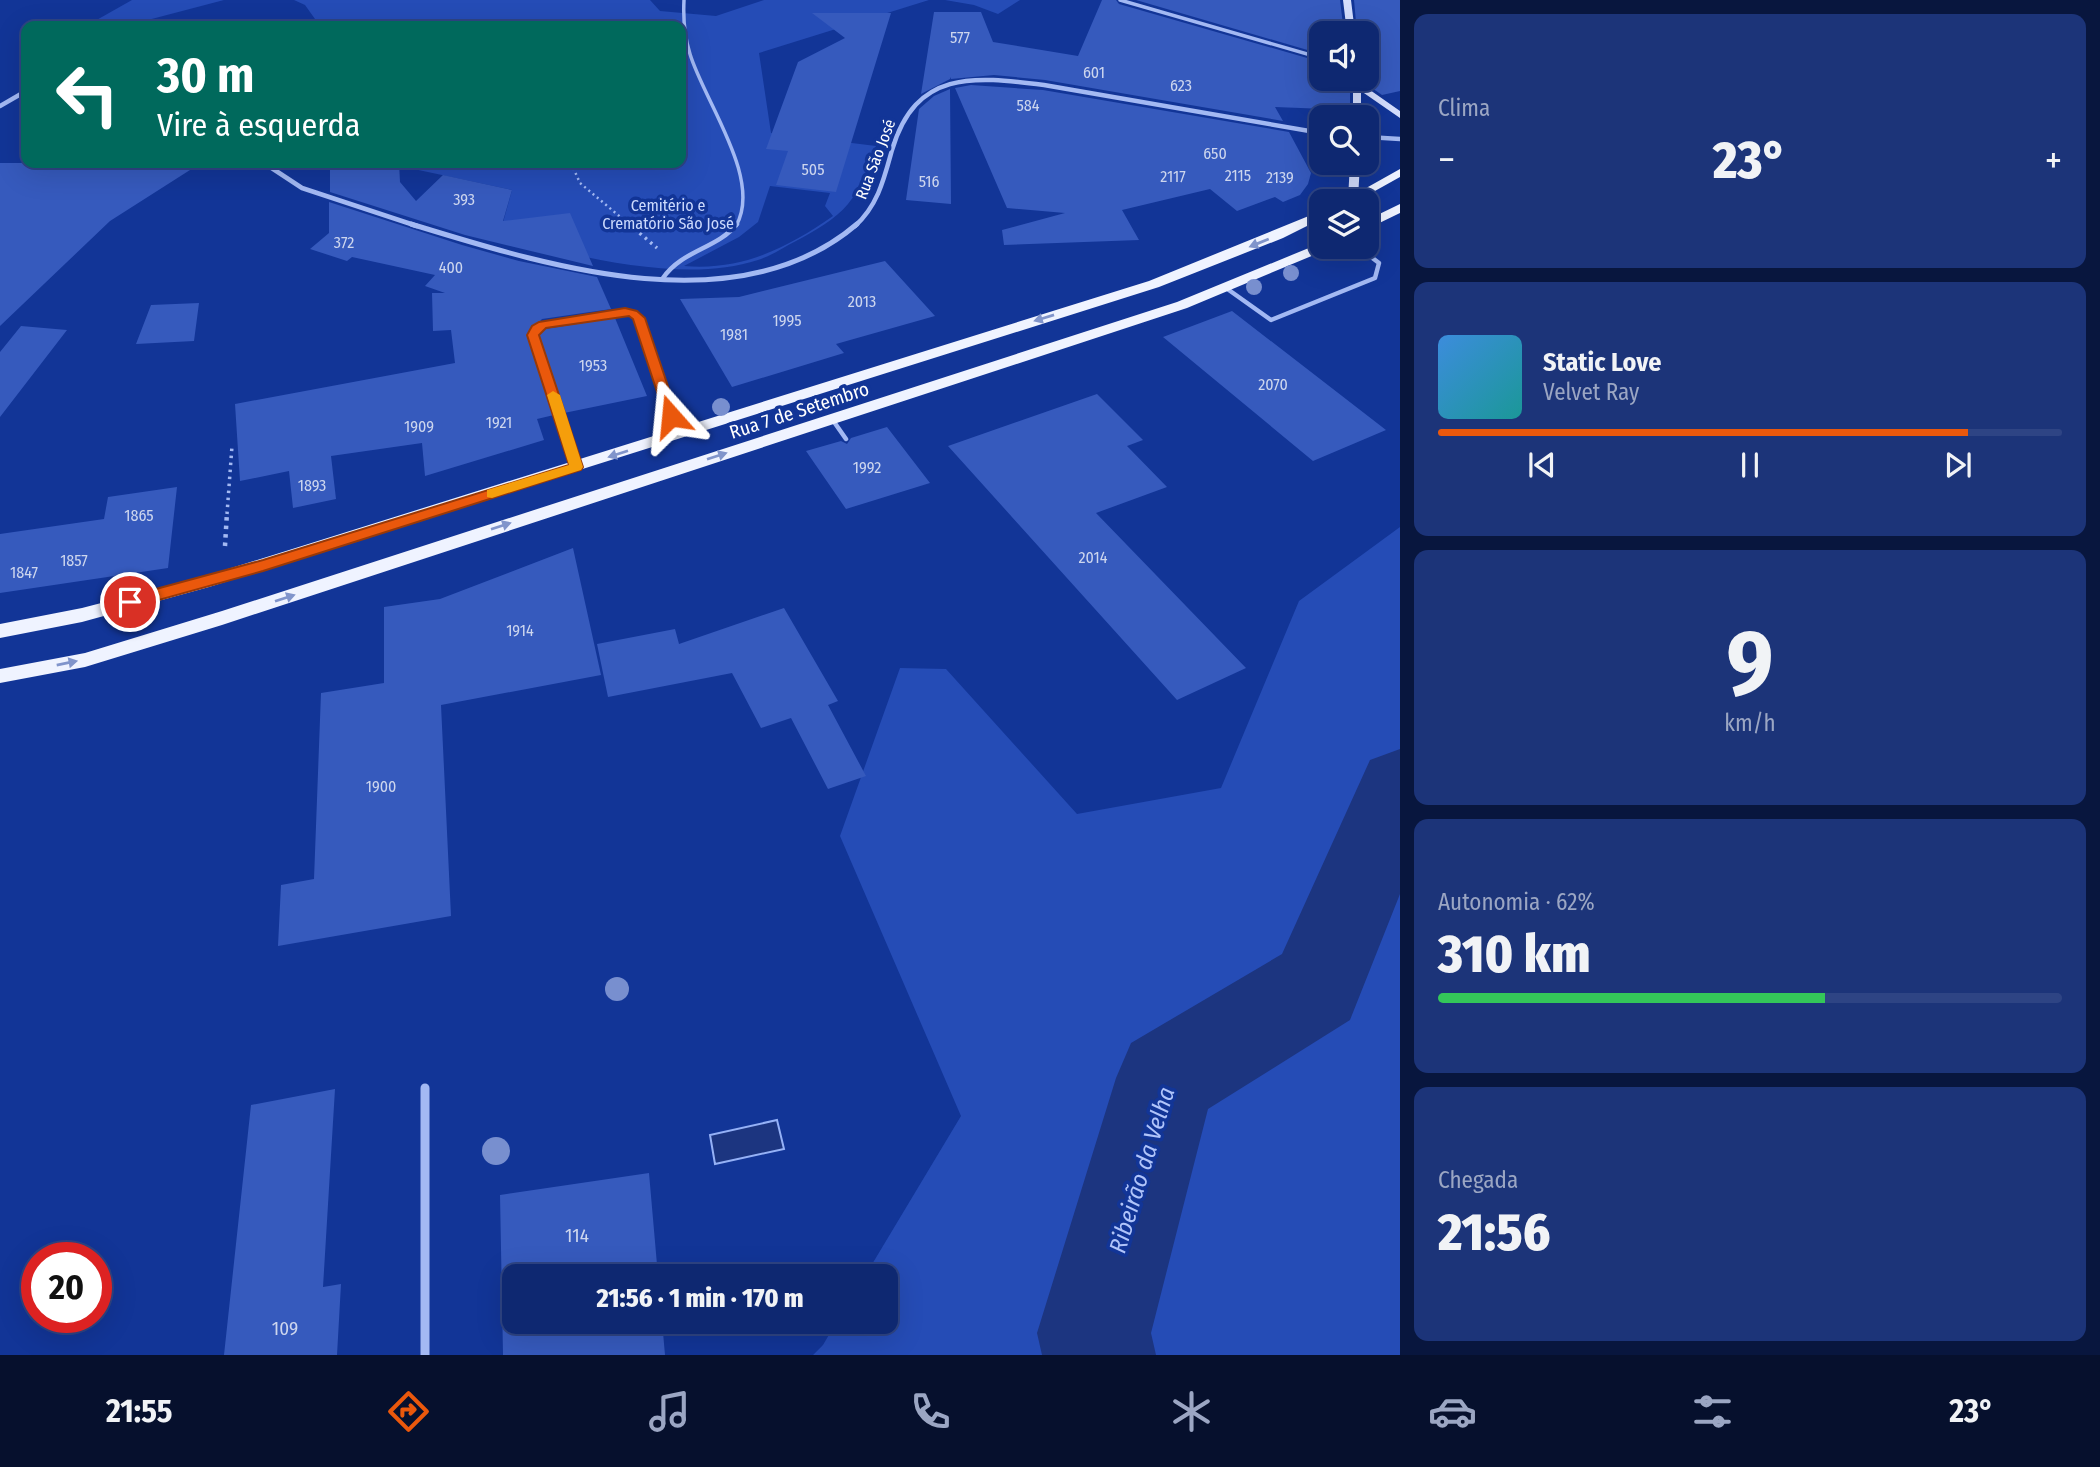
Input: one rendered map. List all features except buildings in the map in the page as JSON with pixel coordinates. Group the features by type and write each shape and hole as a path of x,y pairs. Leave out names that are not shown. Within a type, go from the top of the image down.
{"main road":[{"path":"1347,0 1350,21"},
{"path":"1368,91 1400,115"},
{"path":"1370,189 1400,172"},
{"path":"1379,219 1400,208"},
{"name":"Rua 7 de Setembro","path":"0,631 82,615 209,581 577,467 1154,284 1309,221"},
{"name":"Rua 7 de Setembro","path":"0,676 85,660 209,622 1171,309 1309,252"}],"street":[{"name":"Rua São José","path":"270,168 287,182 416,225 583,268 663,278 705,280 754,276 798,261 829,245 858,223 876,202 901,122 910,106 938,87 965,81 1028,83 1309,130"},
{"path":"0,106 21,94"},
{"path":"1379,138 1400,139"},
{"path":"425,1088 425,1355"}],"lane":[{"path":"681,21 684,0"},
{"path":"1120,0 1309,55"},
{"path":"663,278 673,262 723,239 737,228 745,209 745,187 694,68 686,40"},
{"path":"1225,288 1271,320 1375,278 1379,263 1374,259"},
{"path":"577,467 533,335 543,324 625,312 639,318 679,434"},
{"path":"832,419 846,439"}],"path":[{"path":"572,168 580,183 673,262"},
{"path":"225,557 232,446"}],"green space":[{"path":"132,0 224,0 144,21 95,21"},
{"name":"Cemitério e Crematório São José","path":"294,0 650,0 660,11 716,16 764,0 929,0 759,53 771,133 876,146 857,191 843,210 824,225 758,260 728,267 696,269 628,265 499,237 512,190 409,168 686,168 686,21 316,21 305,5","holes":["770,186 830,193 825,206 833,216 798,238 763,255 725,265 684,266 739,237 758,222"]},
{"path":"945,0 1020,0 998,14 974,5"},
{"path":"1400,527 1400,1355 813,1355 829,1334 898,1334 898,1264 872,1264 961,1116 840,836 900,668 946,669 1077,814 1221,788 1299,601"}],"shaded area":[{"path":"777,1120 784,1149 715,1164 710,1135"}],"waterway":[{"name":"Ribeirão da Velha","path":"1099,1355 1094,1333 1166,1078 1316,987 1400,786"}],"slow traffic":[{"path":"492,493 577,467 553,395"}],"route":[{"path":"130,602 263,565 577,467 533,335 543,324 633,313 639,318 671,416"}]}
